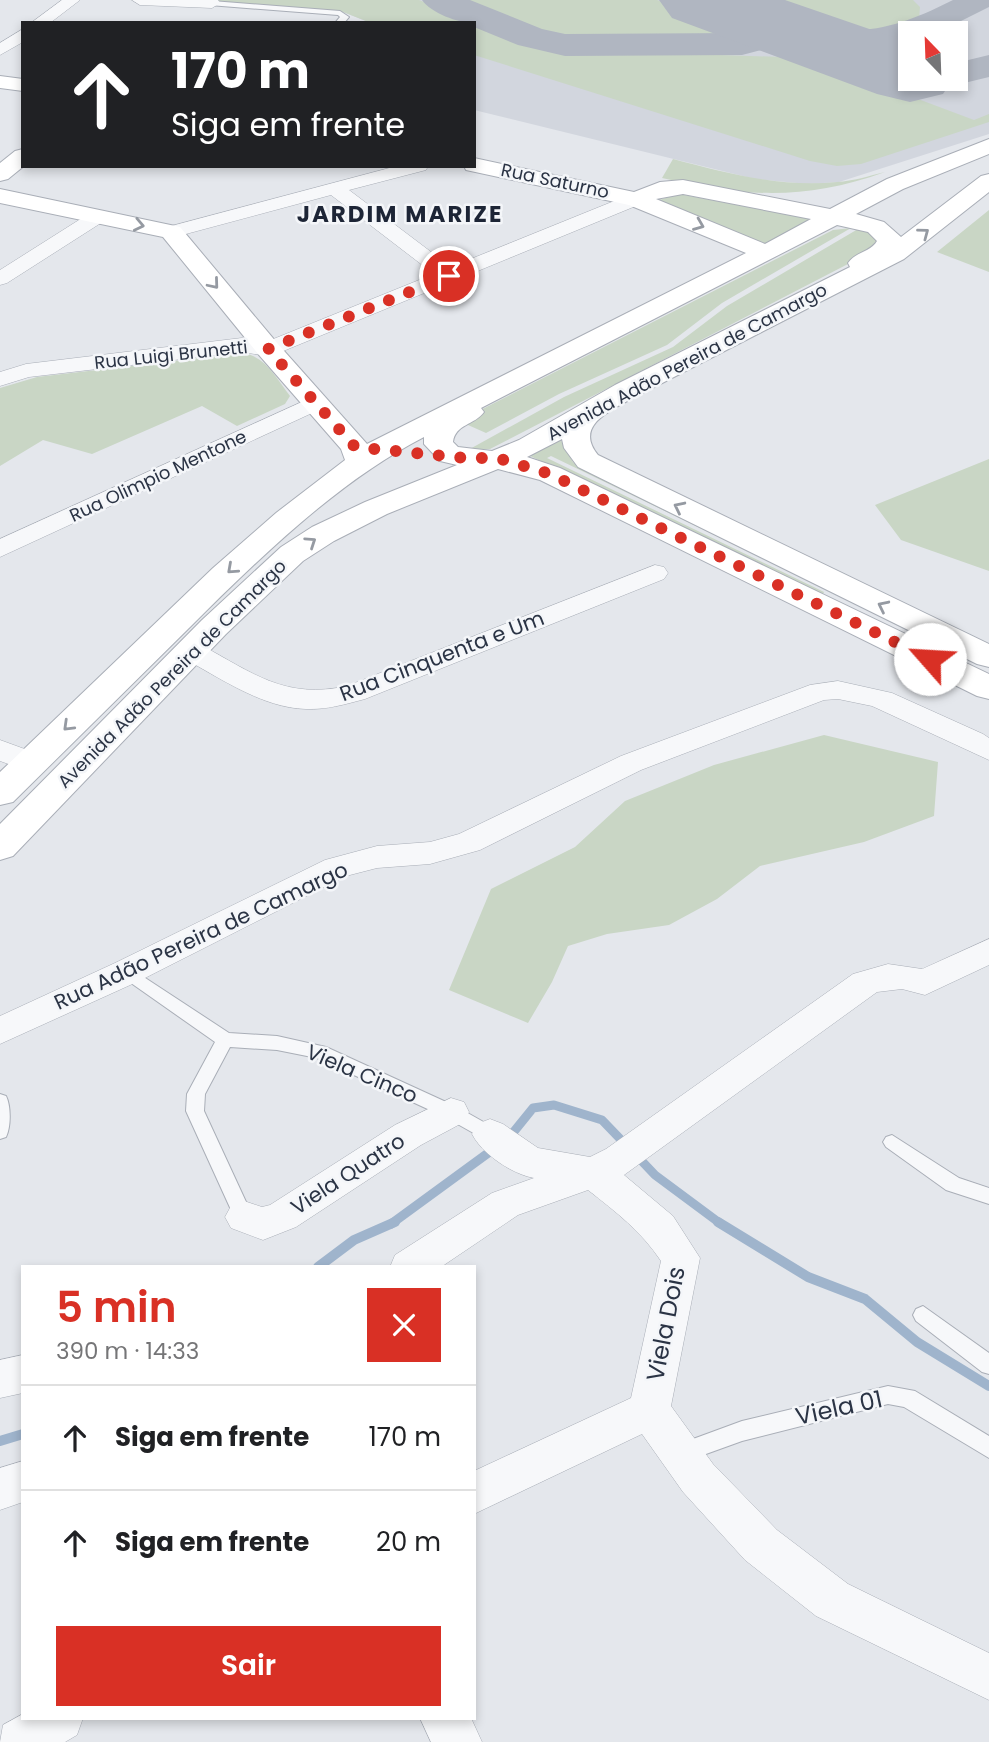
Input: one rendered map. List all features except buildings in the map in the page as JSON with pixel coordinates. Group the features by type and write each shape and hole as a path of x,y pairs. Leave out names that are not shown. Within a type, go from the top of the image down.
{"main road":[{"path":"0,82 21,85"},
{"path":"730,197 795,198 841,193 989,146"},
{"path":"0,174 21,158"},
{"name":"Avenida Adão Pereira de Camargo","path":"0,793 207,591 364,454 766,253 895,184 953,159"},
{"name":"Rua Saturno","path":"476,165 651,198"},
{"name":"Avenida Adão Pereira de Camargo","path":"0,847 269,573 323,534 455,465 497,458 529,446 588,411 895,254 987,183"},
{"name":"Rua Luigi Brunetti","path":"651,198 683,187 730,197"},
{"path":"0,196 171,232 268,349 364,454 544,472"},
{"path":"730,197 863,223 885,233 890,239 886,249 789,302 757,324"},
{"path":"651,198 766,253"},
{"path":"809,230 835,224 863,223"},
{"path":"455,465 438,444 439,434 444,426 691,300 740,266"},
{"path":"588,411 576,426 573,438 579,451 596,465 989,657"},
{"path":"497,458 544,472 989,688"}],"street":[{"path":"42,21 72,0"},
{"path":"140,0 212,4"},
{"path":"197,16 212,4"},
{"path":"0,50 21,35"},
{"path":"171,232 411,168"},
{"path":"334,188 449,276"},
{"name":"Rua Luigi Brunetti","path":"0,379 26,370 242,345 268,349 651,198"},
{"path":"0,279 97,217"},
{"name":"Rua Olimpio Mentone","path":"0,549 315,403"},
{"name":"Rua Cinquenta e Um","path":"191,652 275,693 300,700 328,699 355,693 655,573"},
{"name":"Rua Adão Pereira de Camargo","path":"0,1031 127,972 336,868 377,857 430,853 469,842 631,763 834,687 883,700 989,750"},
{"path":"0,750 31,762"},
{"path":"412,1265 505,1204 606,1167 654,1137 866,983 883,976 907,976 925,982 989,951"},
{"name":"Viela Quatro","path":"244,1217 263,1224 283,1216 408,1135 451,1112"},
{"name":"Viela Dois","path":"490,1135 529,1162 606,1167 660,1228 681,1258 649,1410"},
{"path":"0,1379 21,1374"},
{"path":"476,1492 649,1410 698,1478 761,1545 832,1600 989,1677"},
{"path":"0,1489 21,1482"},
{"path":"20,1742 57,1720"},
{"path":"444,1720 458,1742"}],"lane":[{"path":"212,4 340,13 345,17 340,21"},
{"path":"127,972 225,1040 196,1094 195,1111 244,1217"},
{"name":"Viela Cinco","path":"225,1040 277,1043 320,1052 451,1112 490,1135"},
{"path":"0,1101 0,1132"},
{"path":"892,1142 953,1184 989,1196"},
{"path":"923,1315 989,1365"},
{"name":"Viela 01","path":"680,1453 742,1431 888,1395 908,1398 989,1448"}],"shaded area":[{"path":"202,0 989,0 989,134 839,182 808,184 755,179 476,110 476,21 366,21 343,12"}],"green space":[{"path":"202,0 419,0 473,21 366,21 343,12"},
{"path":"457,0 657,0 732,27 739,33 725,42 712,43 558,39"},
{"path":"732,0 913,0 920,7 919,19 898,21 898,27 870,32 824,29"},
{"path":"476,22 546,49 814,60 974,120 989,114 989,122 861,164 837,166 810,161 476,56"},
{"path":"673,159 734,174 796,183 843,181 885,172 828,188 801,192 748,192 662,178"},
{"path":"679,194 811,219 765,244 659,200"},
{"path":"989,210 989,272 937,252"},
{"path":"851,228 722,303 667,345 559,394 486,433 459,421 833,230"},
{"path":"858,229 877,235 877,249 490,449 468,450 564,397 673,347 727,306"},
{"path":"243,353 258,359 270,369 290,396 285,404 237,426 202,406 92,454 43,440 0,466 0,388 37,377"},
{"path":"559,437 573,462 587,471 828,588 551,456 547,458 824,592 823,594 528,455"},
{"path":"989,459 989,571 901,540 875,505"},
{"path":"824,735 938,762 934,816 864,842 760,866 717,899 669,925 607,934 568,946 552,982 528,1023 449,990 491,889 575,847 625,801 714,765"}],"waterway":[{"path":"508,1139 533,1108 554,1105 602,1120 627,1146"},
{"path":"392,1223 495,1148"},
{"path":"637,1156 655,1175 720,1223"},
{"path":"321,1265 354,1240 392,1223"},
{"path":"720,1223 808,1277 865,1299 917,1342 989,1386"},
{"path":"0,1441 21,1435"}],"taxiway":[{"path":"439,0 531,37 565,45 742,44 759,39 765,29 755,19"},
{"path":"804,37 841,41 888,38 920,28 977,0"},
{"path":"968,71 989,66"}],"runway":[{"path":"702,0 898,70"}],"district":[{"name":"JARDIM MARIZE","path":"400,214"}],"route":[{"path":"449,276 268,349 355,447 465,458 497,458 550,474 930,659"}]}
